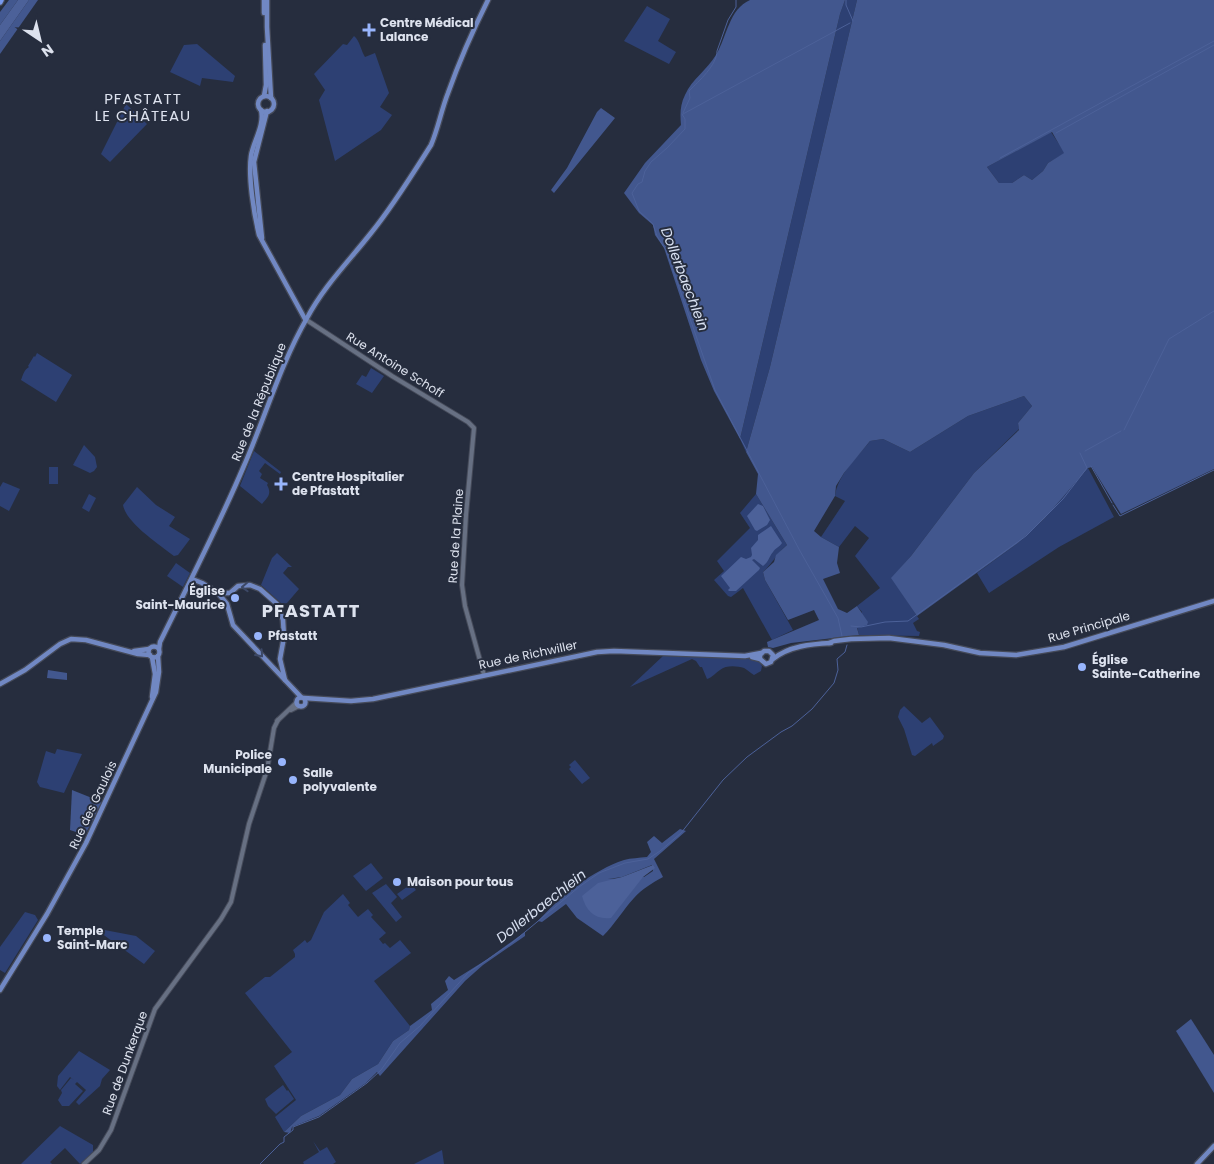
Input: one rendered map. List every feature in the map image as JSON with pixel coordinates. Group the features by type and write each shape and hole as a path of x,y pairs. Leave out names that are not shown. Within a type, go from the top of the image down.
{"main road":[{"name":"Rue de la République","path":"0,684 25,670 60,644 71,639 86,640 132,651 151,652 160,642 192,579 243,467 280,370 305,320 325,287 373,230 424,156 436,135 448,92 488,0"},
{"path":"265,3 266,85 264,96 258,103 262,117 253,146 250,164 256,221 259,234 305,320"},
{"path":"262,239 254,162 267,112 273,105 269,85 265,3"},
{"path":"264,96 271,98"},
{"path":"261,110 267,112"},
{"path":"194,574 202,583"},
{"path":"192,579 218,592 227,604 233,625 286,682 300,701"},
{"path":"218,592 230,592 238,586 250,586 260,589 277,604 283,620 284,637 280,663 286,682"},
{"name":"Rue Principale","path":"771,652 834,641 861,638 889,638 940,644 980,653 1016,655 1064,646 1214,601"},
{"name":"Rue de la République","path":"158,656 160,653 160,642"},
{"path":"151,652 159,649"},
{"path":"773,659 771,652 766,650 761,653 760,659 766,664 771,662 784,651"},
{"path":"151,652 158,656"},
{"name":"Rue des Gaulois","path":"151,652 155,674 151,702"},
{"name":"Rue de Richwiller","path":"300,701 317,699 351,701 373,699 597,652 745,656 760,659"},
{"name":"Rue de Richwiller","path":"745,656 761,653"},
{"name":"Rue des Gaulois","path":"0,990 47,914 100,817 156,692 159,679 158,656"},
{"path":"1197,1164 1214,1146"}],"street":[{"name":"Rue Antoine Schoff","path":"305,320 473,426"},
{"name":"Rue de la Plaine","path":"473,426 462,586 465,606 484,675"},
{"name":"Rue de Dunkerque","path":"84,1164 99,1150 111,1130 153,1014 223,917 231,902 249,824 266,769 272,729 278,720 300,701"}],"shaded area":[{"path":"9,0 18,0 0,25 0,12"},
{"path":"18,0 29,0 0,41 0,25"},
{"path":"29,0 38,0 0,54 0,41"},
{"path":"750,0 845,0 840,14 740,439 714,391 701,360 664,248 655,235 653,225 639,213 624,193 645,163 681,125 681,106 688,89 716,55 737,10"},
{"path":"845,0 857,0 770,367 746,452 740,439 840,14"},
{"path":"857,0 1214,0 1214,469 1121,514 1092,467 1088,468 1045,518 1018,543 917,616 891,578 911,556 974,473 1019,430 1018,423 1032,406 1024,396 968,416 910,452 883,439 870,441 844,473 836,486 835,496 814,531 839,547 837,563 840,573 823,579 838,609 847,613 857,606 868,622 867,625 857,628 859,635 791,643 773,648 768,647 767,642 819,620 814,610 788,620 765,580 763,572 774,562 776,555 787,545 756,494 758,474 746,452 770,367","holes":["1052,132 1064,153 1048,163 1043,171 1032,180 1024,175 1012,183 999,183 987,167"]},
{"path":"647,6 670,19 658,41 676,52 669,64 624,41"},
{"path":"354,36 365,57 375,53 389,93 380,107 392,115 381,130 335,161 319,100 325,90 314,74 343,44 347,45"},
{"path":"197,44 235,76 233,82 202,78 200,86 170,72 184,45"},
{"path":"126,104 147,124 110,162 101,154"},
{"path":"601,108 615,118 554,193 551,190 567,168 597,112"},
{"path":"1051,132 1065,153 1048,163 1043,171 1032,180 1024,175 1012,183 999,183 987,167"},
{"path":"37,353 72,375 56,402 21,380"},
{"path":"371,368 384,376 372,393 356,384 362,375 366,377"},
{"path":"1024,396 1032,406 1018,423 1019,429 974,473 892,578 919,619 913,623 917,631 920,632 919,636 859,635 857,627 862,612 857,606 880,588 855,556 869,538 855,526 839,547 821,537 845,501 835,496 844,473 870,441 883,439 910,452 968,416"},
{"path":"84,445 95,457 97,467 90,473 73,465"},
{"path":"254,451 281,472 280,474 265,463 259,471 262,474 260,478 268,483 269,491 268,497 262,504 240,486"},
{"path":"49,467 58,467 58,484 49,484"},
{"path":"1088,468 1114,517 1059,547 989,593 977,573 1018,543 1045,518"},
{"path":"3,482 20,489 9,511 0,506 0,487"},
{"path":"137,487 156,505 175,517 169,526 190,539 178,555 174,556 144,533 125,512 123,505"},
{"path":"89,494 96,498 89,512 82,508"},
{"path":"756,494 787,545 763,572 765,580 793,630 772,640 743,588 731,597 714,580 724,571 717,561 750,528 740,513"},
{"path":"758,504 763,506 770,520 767,525 757,531 747,516"},
{"path":"771,526 782,543 763,566 754,559 752,560 760,568 759,570 736,591 729,591 730,588 721,576 741,557 746,559 751,557 751,548 758,540 758,535"},
{"path":"277,553 292,567 288,567 283,573 299,589 287,603 282,604 261,585 272,558"},
{"path":"176,563 190,573 183,587 167,576"},
{"path":"663,656 748,658 758,660 762,666 761,671 754,675 744,668 735,666 725,667 707,679 702,667 692,659 630,687"},
{"path":"48,670 67,673 67,680 47,678"},
{"path":"904,706 922,723 930,717 944,736 943,739 933,746 932,743 915,756 912,755 898,717 900,710"},
{"path":"57,749 82,754 64,793 40,787 37,782 46,751 55,754"},
{"path":"575,760 590,778 582,784 569,769 571,767 569,765"},
{"path":"72,790 102,802 85,835 70,830"},
{"path":"680,829 686,831 654,859 663,877 647,886 637,895 603,936 577,918 566,904 542,922 538,921 556,903 589,877 624,860 647,857 651,852 647,842 654,836 662,843","holes":["652,865 653,871 644,877 608,879 622,877"]},
{"path":"371,863 383,878 366,891 353,876"},
{"path":"653,865 655,868 643,877 611,918 600,918 586,906 582,896 598,883 622,877"},
{"path":"386,884 397,897 391,903 402,917 396,922 372,893"},
{"path":"411,884 416,890 402,900 397,894"},
{"path":"343,894 350,903 348,905 358,917 368,909 373,915 371,917 386,933 379,939 383,944 385,943 390,948 400,940 411,953 374,981 410,1026 409,1030 393,1041 378,1064 352,1079 340,1095 301,1116 284,1132 275,1117 296,1100 274,1066 292,1052 245,993 265,977 270,977 295,957 293,950 305,940 307,943 311,940 324,912"},
{"path":"25,912 35,915 38,920 5,973 0,970 0,947"},
{"path":"94,928 136,936 155,951 144,964"},
{"path":"525,932 525,936 483,965 465,981 380,1076 377,1072 366,1083 319,1116 292,1127 290,1133 284,1132 301,1116 340,1095 352,1079 378,1064 393,1041 432,1010 431,1004 448,990 445,981 449,976 454,980"},
{"path":"1191,1019 1214,1055 1214,1093 1176,1031"},
{"path":"79,1051 110,1070 102,1079 100,1086 79,1105 76,1102 86,1090 77,1082 75,1084 83,1091 69,1106 62,1106 58,1100 62,1093 61,1090 71,1078 74,1080 70,1077 60,1090 57,1086 58,1076"},
{"path":"283,1085 294,1099 276,1114 268,1106 265,1099"},
{"path":"60,1126 93,1145 93,1152 80,1164 65,1148 50,1162 52,1164 21,1164"},
{"path":"313,1141 320,1151 327,1147 336,1162 333,1164 304,1164 303,1162 319,1152"},
{"path":"442,1150 444,1164 414,1164"}],"waterway":[{"path":"683,113 690,98 689,91 714,62 728,20 736,7 736,0"},
{"name":"Dollerbaechlein","path":"846,0 846,5 853,21"},
{"name":"Dollerbaechlein","path":"683,114 850,23"},
{"path":"1000,158 1214,41"},
{"path":"1056,133 1214,45"},
{"name":"Dollerbaechlein","path":"682,114 685,119 685,129 651,162 645,171 642,182 638,184 632,193 639,211 653,224 657,236 666,250 715,390 800,551 838,618 842,636"},
{"path":"1124,430 1169,339 1214,311"},
{"path":"1085,451 1121,431"},
{"path":"851,626 861,627 885,622 908,621 1026,536 1063,499 1087,468 1080,453"},
{"path":"1091,466 1112,503"},
{"path":"1113,505 1120,516 1214,470"},
{"name":"Dollerbaechlein","path":"260,1164 284,1142 284,1137 293,1130 293,1127 319,1117 367,1083 381,1070 400,1043 420,1026 468,973 513,942 579,887 599,873 625,863 648,859 681,833 723,780 747,757 792,726 812,709 834,683 838,670 837,659 845,652 847,645"}],"place":[{"name":"Centre Médical Lalance","path":"369,30"},
{"name":"Centre Hospitalier de Pfastatt","path":"281,484"},
{"name":"Église Saint-Maurice","path":"235,598"},
{"name":"Pfastatt","path":"258,636"},
{"name":"Église Sainte-Catherine","path":"1082,667"},
{"name":"Police Municipale","path":"282,762"},
{"name":"Salle polyvalente","path":"293,780"},
{"name":"Maison pour tous","path":"397,882"},
{"name":"Temple Saint-Marc","path":"47,938"}],"district":[{"name":"PFASTATT LE CHÂTEAU","path":"143,108"},
{"name":"PFASTATT","path":"311,611"}]}
